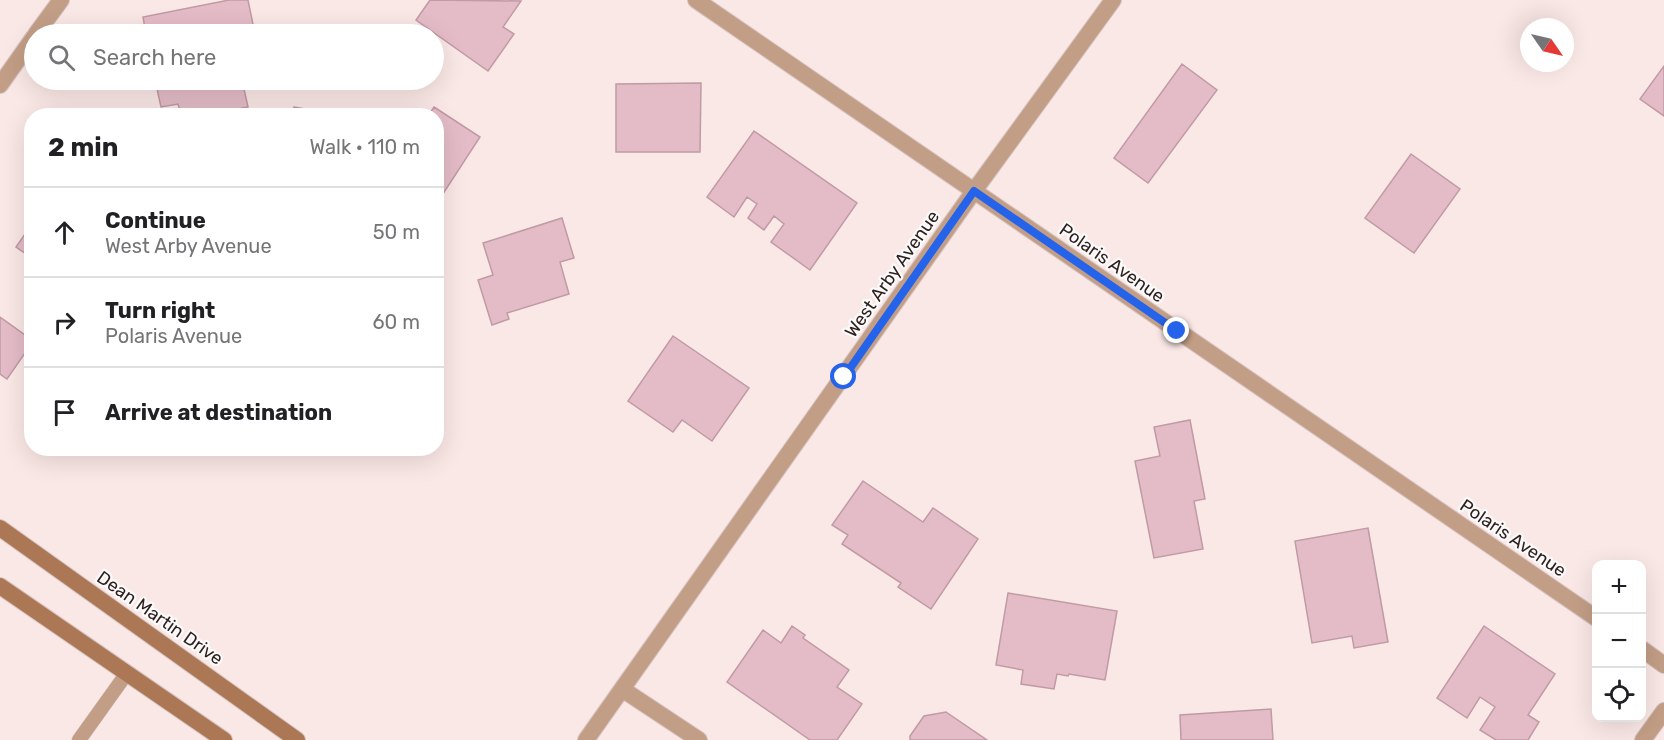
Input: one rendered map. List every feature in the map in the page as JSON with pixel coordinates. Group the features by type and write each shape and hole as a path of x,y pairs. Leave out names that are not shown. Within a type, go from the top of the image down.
{"main road":[{"name":"Dean Martin Drive","path":"0,528 297,740"},
{"path":"0,586 224,740"}],"street":[{"path":"44,24 61,0"},
{"name":"Polaris Avenue","path":"696,0 1592,615"},
{"name":"West Arby Avenue","path":"586,740 974,191 1113,0"},
{"path":"0,85 24,51"},
{"path":"1646,652 1664,665"},
{"path":"622,689 699,740"},
{"path":"1642,740 1664,711"}],"lane":[{"path":"79,740 127,673"}],"building":[{"path":"229,0 248,0 253,24 144,24 143,17"},
{"path":"430,0 521,1 503,27 514,34 488,71 444,40 444,24 422,24 416,20"},
{"path":"1182,64 1217,90 1148,183 1114,158"},
{"path":"1664,66 1664,116 1640,99"},
{"path":"701,83 700,152 616,152 616,84"},
{"path":"157,90 244,90 248,107 179,108 178,104 161,107"},
{"path":"444,114 480,137 444,192"},
{"path":"754,131 857,203 810,270 771,242 784,224 774,216 764,230 748,218 757,204 747,197 734,217 707,197"},
{"path":"1411,154 1460,189 1414,253 1365,218"},
{"path":"562,218 574,258 560,262 569,294 507,313 509,319 492,325 478,280 493,275 483,243"},
{"path":"24,236 24,252 16,247"},
{"path":"0,317 24,334 24,355 7,379 0,374"},
{"path":"673,336 749,388 712,441 682,420 673,432 628,401"},
{"path":"1190,420 1205,499 1194,501 1203,549 1154,558 1135,461 1160,456 1154,427"},
{"path":"863,481 923,522 933,508 978,539 931,609 898,587 901,583 842,544 848,535 832,525"},
{"path":"1368,528 1388,642 1354,648 1352,636 1312,643 1295,541"},
{"path":"1008,593 1117,611 1105,680 1057,674 1054,689 1021,684 1023,670 996,665"},
{"path":"792,626 805,635 803,638 849,670 837,687 862,704 837,740 810,740 727,682 763,630 781,643"},
{"path":"1484,626 1555,674 1528,715 1539,722 1528,740 1496,740 1480,730 1495,707 1480,697 1467,718 1437,698"},
{"path":"1271,709 1273,740 1181,740 1180,715"},
{"path":"946,712 987,740 910,740 910,736 924,716"}],"route":[{"path":"844,377 974,191 1177,331"}]}
